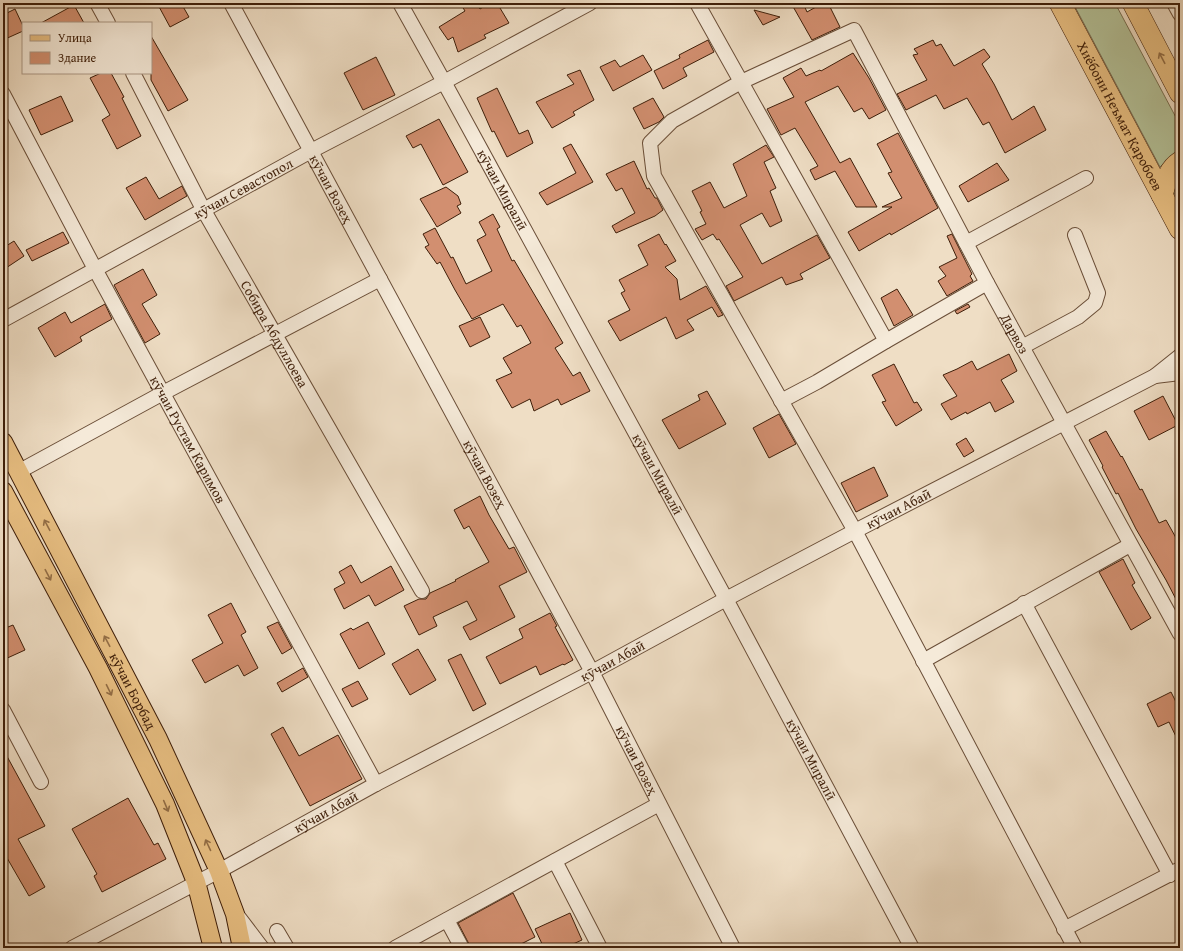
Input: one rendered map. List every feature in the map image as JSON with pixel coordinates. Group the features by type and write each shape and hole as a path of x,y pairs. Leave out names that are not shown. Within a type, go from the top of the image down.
{"highway":[{"name":"Хиёбони Неъмат Қаробоев","path":"1060,3 1180,229"},
{"path":"1133,3 1180,93"},
{"path":"1162,195 1168,174 1175,165 1180,162"}],"main road":[{"name":"кӯчаи Борбад","path":"3,442 158,739 219,871 235,914 242,948"},
{"name":"кӯчаи Борбад","path":"3,491 98,668 165,804 196,882 209,944"}],"street":[{"path":"97,3 107,22"},
{"name":"кӯчаи Возеҳ","path":"232,3 310,151 592,672 733,948"},
{"name":"кӯчаи Миралӣ","path":"400,3 726,599 912,948"},
{"name":"кӯчаи Севастопол","path":"3,320 204,208 444,82 590,3"},
{"path":"697,3 886,341"},
{"path":"1174,3 1180,14"},
{"name":"Дарвоз","path":"742,82 854,30 1022,348 1180,634"},
{"name":"Собира Абдуллоева","path":"135,74 204,208 422,591"},
{"path":"742,82 672,121 650,143 654,176 855,531 1075,948"},
{"name":"кӯчаи Рустам Каримов","path":"3,94 95,269 376,784"},
{"path":"966,244 1086,178"},
{"path":"1022,348 1078,317 1095,303 1098,293 1074,235"},
{"path":"18,472 275,333 380,279"},
{"path":"781,400 817,382 987,283"},
{"name":"кӯчаи Абаӣ","path":"72,948 219,871 376,784 592,672 726,599 1155,376 1180,356"},
{"name":"кӯчаи Абаӣ","path":"1155,376 1180,373"},
{"path":"923,660 1130,545"},
{"path":"1024,603 1175,872 1064,929"},
{"path":"3,710 41,782"},
{"path":"395,948 659,804"},
{"path":"555,861 600,948"},
{"path":"235,914 262,948"},
{"path":"448,920 462,948"},
{"path":"277,931 286,948"}],"green space":[{"path":"1073,3 1115,3 1180,125 1180,152 1170,157 1160,167"},
{"path":"1180,179 1180,204 1173,191 1177,181"}],"building":[{"path":"157,3 181,3 189,17 170,27"},
{"path":"460,3 476,3 480,9 490,3 497,3 509,23 484,35 486,38 458,52 453,37 448,40 439,27 465,11"},
{"path":"791,3 803,3 807,12 823,3 828,3 840,27 812,40"},
{"path":"74,5 83,22 43,22"},
{"path":"15,9 22,24 22,31 3,40 3,15"},
{"path":"754,10 780,17 763,25"},
{"path":"152,38 188,100 168,111 151,80"},
{"path":"708,40 714,52 683,68 687,76 663,89 654,71 680,58 679,55"},
{"path":"933,40 936,46 941,44 954,66 984,49 990,57 982,64 1012,120 1034,106 1046,130 1005,153 989,122 983,125 967,98 944,109 936,95 906,110 897,94 927,80 913,55 918,54 914,49"},
{"path":"853,53 869,78 886,110 869,119 862,108 854,112 838,86 805,102 840,163 850,158 877,207 856,207 835,171 815,180 810,170 818,166 795,128 781,135 767,109 794,97 783,78 801,68 806,76 820,70 821,71"},
{"path":"643,55 652,70 613,91 600,67 615,60 620,67"},
{"path":"376,57 395,95 363,110 344,73"},
{"path":"580,70 594,100 573,112 575,115 552,128 536,102 574,84 567,75"},
{"path":"99,74 112,74 124,97 122,98 141,136 117,149 102,120 110,115 90,78"},
{"path":"497,88 519,134 528,130 533,143 507,157 494,131 492,132 477,98"},
{"path":"61,96 73,121 41,135 29,110"},
{"path":"653,98 664,117 659,122 644,129 633,108"},
{"path":"439,119 468,172 443,185 421,144 413,148 406,136"},
{"path":"898,133 938,208 891,235 890,233 859,251 848,232 892,207 882,207 902,198 888,173 892,172 877,144"},
{"path":"571,144 593,182 547,205 539,193 576,173 563,148"},
{"path":"766,145 774,157 764,162 776,188 770,191 782,221 770,227 762,213 740,225 762,264 817,235 830,258 800,274 803,279 786,285 782,277 734,301 726,286 743,277 719,239 717,240 713,234 702,240 695,229 706,224 700,212 702,211 692,191 710,182 724,208 747,196 733,164"},
{"path":"634,161 647,189 649,188 655,198 657,198 663,210 655,216 616,233 612,226 635,213 622,188 616,191 606,174"},
{"path":"997,163 1009,180 968,202 959,186"},
{"path":"146,177 159,199 182,186 187,196 145,220 126,188"},
{"path":"446,187 458,196 461,204 457,206 461,213 437,227 420,199"},
{"path":"493,214 500,227 497,229 512,261 514,260 563,343 555,348 573,376 580,372 590,391 561,405 558,399 534,411 530,399 512,408 496,380 512,373 503,358 531,343 521,325 517,327 503,304 472,319 440,262 437,264 425,247 429,245 423,234 435,228 451,258 453,257 466,284 492,271 477,240 486,235 479,222"},
{"path":"63,232 69,243 32,261 26,250"},
{"path":"659,234 676,261 665,267 677,279 680,300 706,286 723,315 718,317 712,307 687,320 694,330 676,339 666,317 620,341 608,321 630,310 621,293 625,291 619,280 648,265 638,245"},
{"path":"952,234 972,274 970,276 973,281 947,296 938,281 946,276 939,267 957,258 947,236"},
{"path":"14,241 24,256 3,270 3,248"},
{"path":"143,269 157,295 142,304 160,334 145,343 114,285"},
{"path":"897,289 913,315 894,326 881,298"},
{"path":"105,304 112,319 80,337 82,341 55,357 38,328 65,312 71,323"},
{"path":"968,304 970,307 957,314 955,311"},
{"path":"480,317 490,337 470,347 459,326"},
{"path":"1009,354 1017,371 1001,380 1014,402 995,412 990,402 967,414 966,412 951,420 941,404 957,396 943,375 972,361 977,370"},
{"path":"894,364 914,403 917,402 922,410 896,426 882,402 886,401 872,375"},
{"path":"707,391 726,424 679,449 662,420 700,400 698,395"},
{"path":"1163,396 1178,425 1149,440 1134,411"},
{"path":"779,414 796,444 769,458 753,428"},
{"path":"1106,431 1121,457 1122,456 1140,490 1142,489 1159,523 1166,520 1180,545 1180,607 1136,529 1118,493 1116,494 1089,440"},
{"path":"966,438 974,451 964,457 956,444"},
{"path":"874,467 888,496 856,512 841,483"},
{"path":"480,496 489,515 509,549 514,547 527,572 499,586 515,617 470,640 463,627 477,620 467,601 433,617 437,626 419,635 404,606 419,599 426,599 430,593 456,581 455,580 489,562 469,526 464,529 454,510"},
{"path":"1123,559 1135,583 1132,585 1151,618 1131,630 1099,572"},
{"path":"351,565 361,583 391,566 404,590 375,606 369,595 344,609 334,589 345,583 339,572"},
{"path":"231,603 246,632 241,635 258,668 244,676 238,665 205,683 192,660 223,643 208,615"},
{"path":"550,613 557,626 555,627 573,660 540,675 536,666 500,684 486,657 523,638 519,629"},
{"path":"278,622 292,648 282,654 267,627"},
{"path":"368,622 385,654 359,669 340,634 351,628 353,630"},
{"path":"13,625 25,650 3,660 3,629"},
{"path":"418,649 436,680 410,695 392,664"},
{"path":"461,654 486,704 473,711 448,660"},
{"path":"303,668 308,677 282,692 277,683"},
{"path":"358,681 368,699 352,707 342,689"},
{"path":"1171,692 1180,710 1180,745 1169,722 1158,727 1147,704"},
{"path":"283,727 299,756 338,735 362,779 310,806 271,734"},
{"path":"3,749 45,826 18,839 45,887 29,896 3,851"},
{"path":"128,798 154,845 158,843 166,859 102,892 94,876 97,874 72,829"},
{"path":"513,893 535,937 513,948 470,948 458,923"},
{"path":"570,913 582,940 564,948 544,948 535,929"}]}
